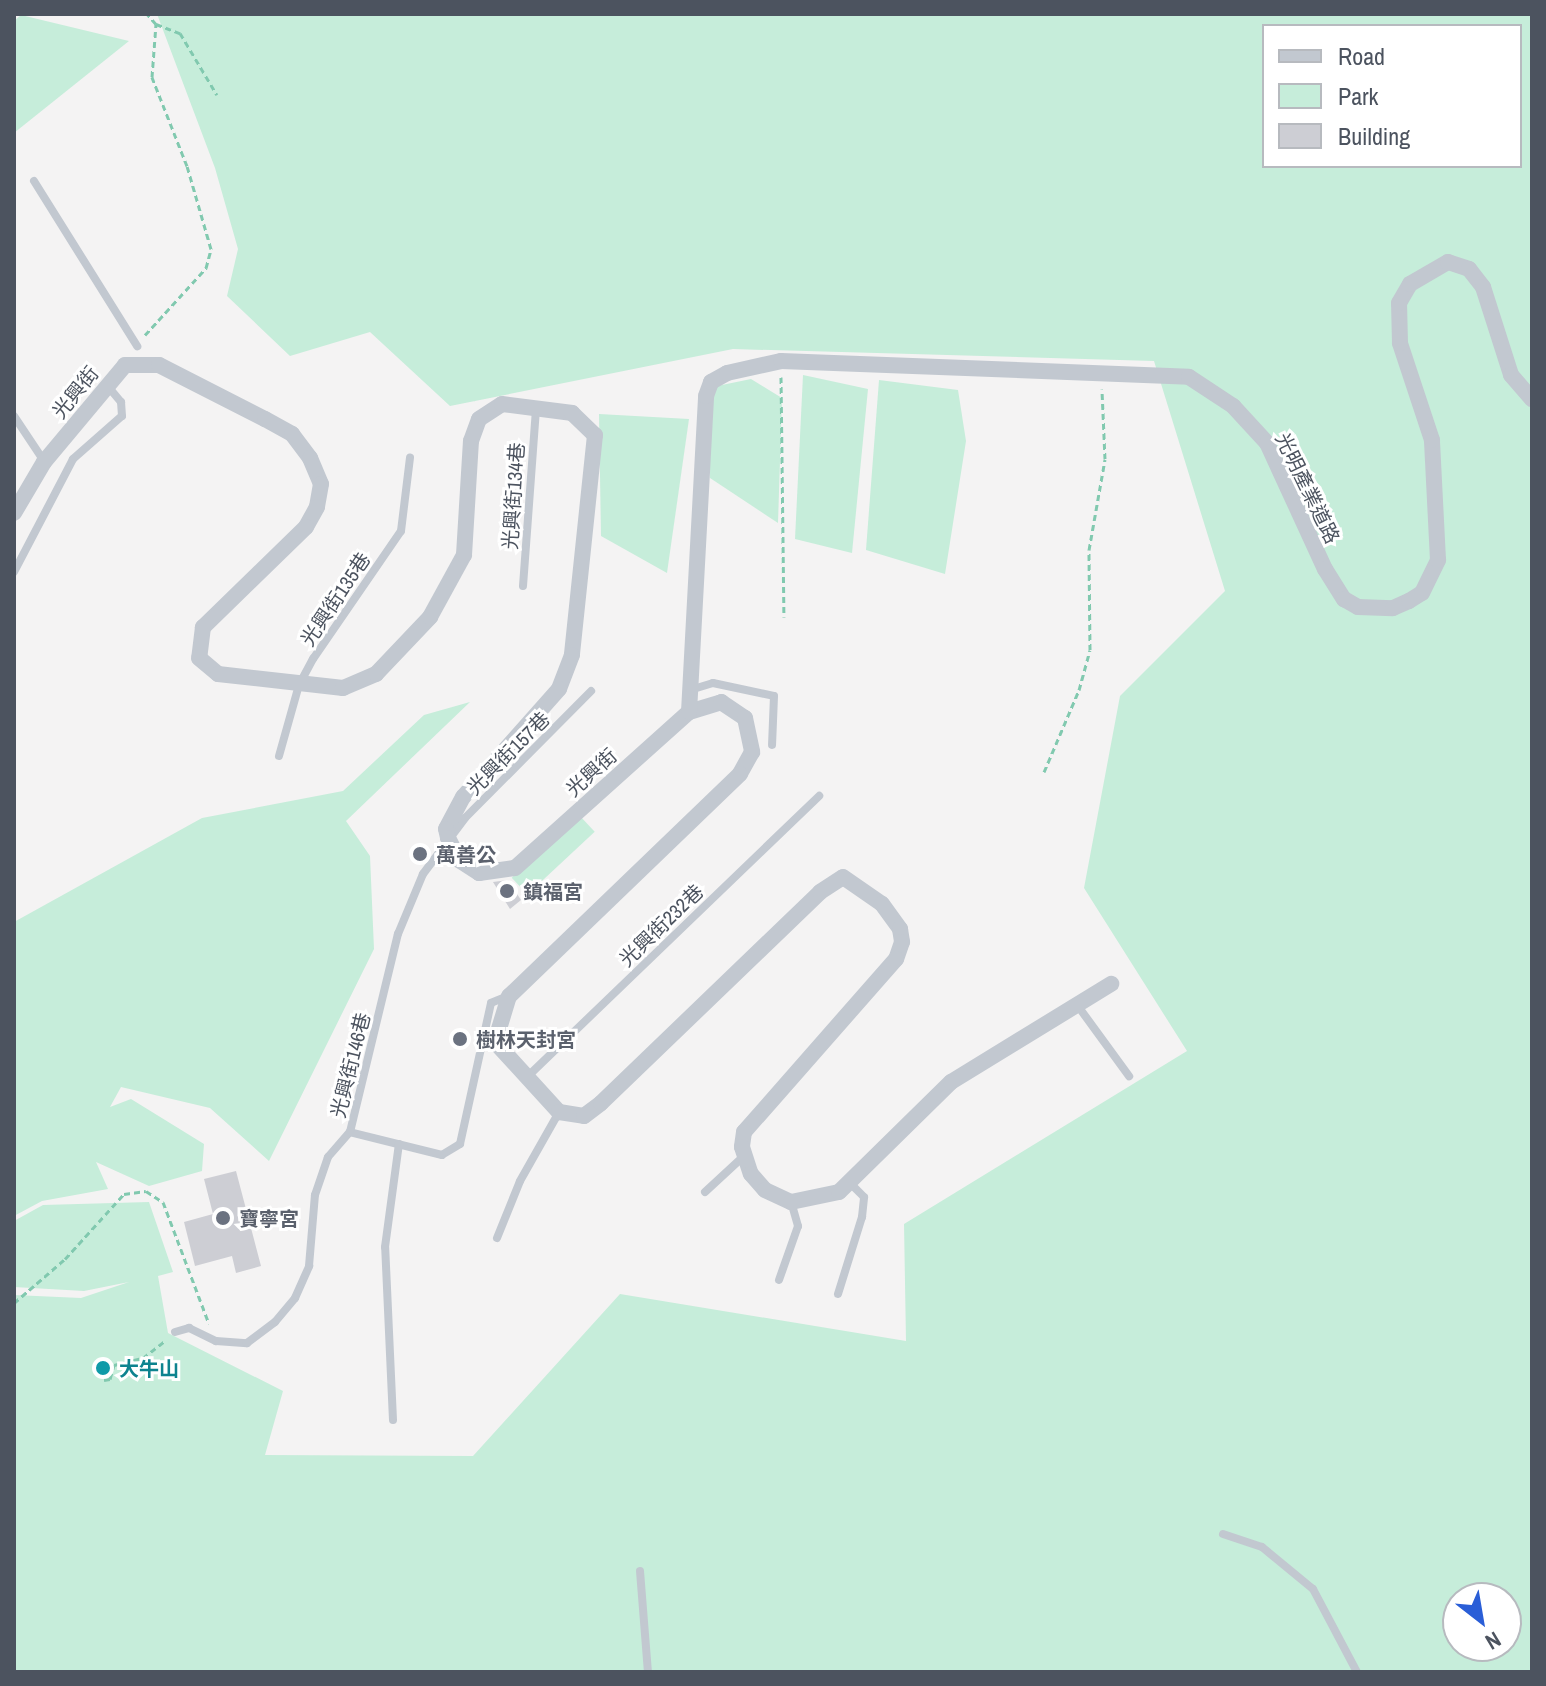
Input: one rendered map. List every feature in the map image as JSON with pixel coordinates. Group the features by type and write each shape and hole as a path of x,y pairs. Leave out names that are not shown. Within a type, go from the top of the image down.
{"street":[{"name":"光明產業道路","path":"689,712 687,691 706,396 711,382 727,373 781,361 1189,377 1233,406 1267,443 1325,569 1344,599 1358,607 1393,608 1409,601 1422,593 1438,560 1432,440 1400,343 1399,303 1410,284 1448,262 1469,269 1483,287 1511,375 1532,399"},
{"name":"光興街","path":"14,513 44,462 105,383 125,365 159,365 292,434 310,458 321,484 306,527 203,627 199,658 218,674 343,688 376,674 430,617 464,555 471,441 479,419 502,404 572,413 595,435 572,655 559,689 463,797 446,829 459,860 479,873 515,868 689,712"},
{"path":"689,712 721,702 733,706 745,718 752,752 749,762 509,996 495,1042 559,1112 584,1116 601,1103 833,881 851,879 893,916 902,942 896,959 744,1132 744,1156 765,1190 791,1202 839,1192 951,1082 1075,1002 1111,984"}],"lane":[{"path":"34,181 137,346"},
{"path":"14,572 73,459 110,432 122,416 121,402 105,383"},
{"name":"光興街134巷","path":"523,586 536,408"},
{"path":"14,416 44,462"},
{"name":"光興街135巷","path":"279,756 299,685 401,531 410,458"},
{"path":"687,691 713,683 774,696 772,745"},
{"name":"光興街157巷","path":"448,838 591,691"},
{"name":"光興街232巷","path":"526,1078 819,796"},
{"name":"光興街146巷","path":"448,838 423,874 398,934 350,1132 442,1155 460,1144 491,1003 509,996"},
{"path":"1075,1002 1129,1076"},
{"path":"497,1238 520,1181 559,1112"},
{"path":"175,1332 189,1328 216,1341 247,1343 259,1338 295,1298 309,1266 315,1195 328,1157 350,1132"},
{"path":"393,1420 385,1247 399,1144"},
{"path":"705,1192 744,1156"},
{"path":"838,1294 862,1217 864,1197 850,1183"},
{"path":"779,1280 798,1226 791,1202"},
{"path":"1223,1534 1262,1547 1313,1589 1357,1672"},
{"path":"640,1571 648,1672"}],"path":[{"path":"147,14 156,24 180,33 217,95"},
{"path":"137,346 206,268 211,249 187,166 152,77 156,24"},
{"path":"781,361 784,617"},
{"path":"1044,772 1079,690 1090,650 1089,550 1105,459 1102,373"},
{"path":"14,1303 65,1259 124,1194 146,1191 163,1202 216,1341"},
{"path":"104,1380 110,1379 114,1365 143,1358 175,1332"}],"green space":[{"path":"157,14 1532,14 1532,1672 14,1672 14,1295 81,1298 129,1282 84,1291 14,1287 14,1221 43,1205 149,1202 173,1272 158,1276 168,1333 283,1391 265,1455 473,1456 620,1294 906,1341 904,1224 1187,1051 1084,888 1120,696 1225,591 1154,361 733,349 450,406 370,332 290,356 227,296 238,249 215,168"},
{"path":"21,15 129,41 14,133 14,21"},
{"path":"803,375 868,389 852,553 795,539"},
{"path":"751,379 782,398 778,523 710,478 706,409 717,386"},
{"path":"879,380 958,390 966,441 945,574 866,550"},
{"path":"599,414 689,419 667,573 601,536"},
{"path":"470,702 346,821 370,856 374,949 269,1161 210,1108 121,1087 110,1107 131,1099 204,1144 202,1171 149,1186 96,1162 108,1189 42,1201 14,1216 14,922 202,818 343,791 424,715"},
{"path":"579,815 595,832 527,895 512,878"}],"building":[{"name":"鎮福宮","path":"508,880 521,900 510,909 493,882"},
{"name":"寶寧宮","path":"236,1171 261,1266 236,1273 232,1256 195,1266 184,1222 213,1214 204,1179"}],"place":[{"name":"萬善公","path":"420,854"},
{"name":"鎮福宮","path":"507,891"},
{"name":"樹林天封宮","path":"460,1039"},
{"name":"寶寧宮","path":"223,1218"},
{"name":"大牛山","path":"103,1368"}]}
